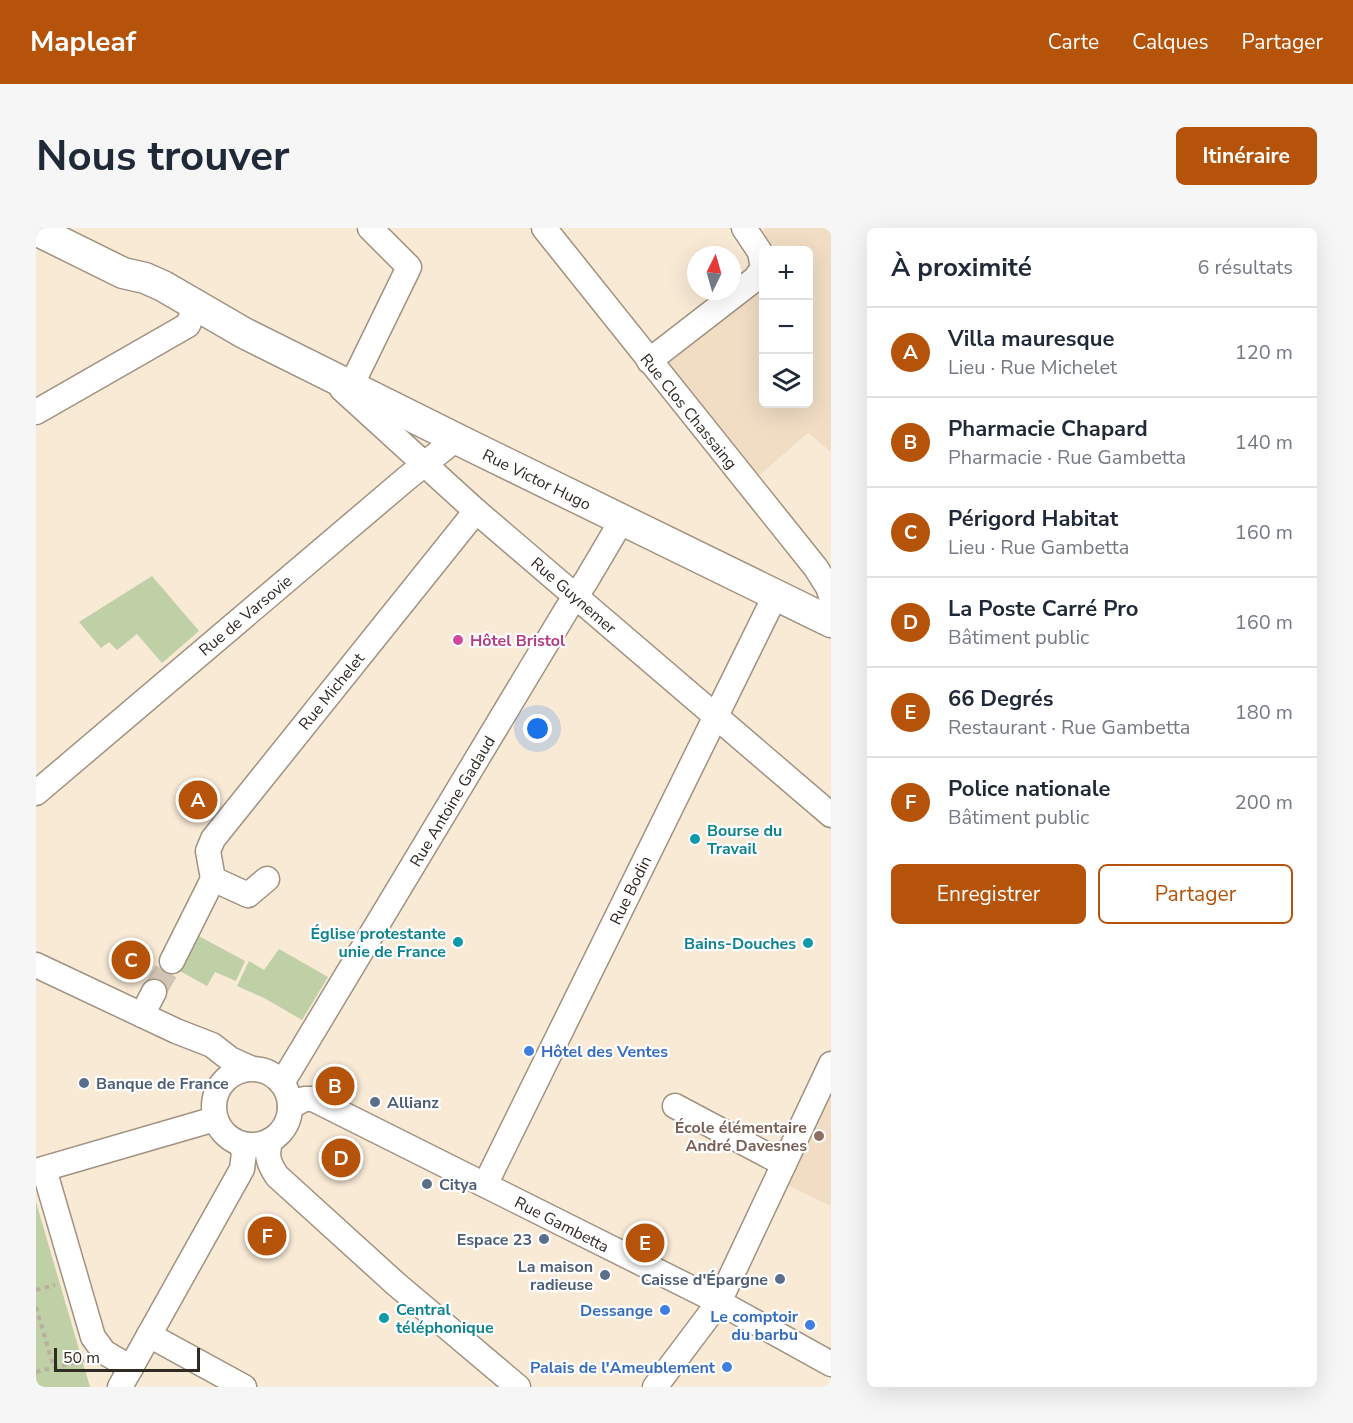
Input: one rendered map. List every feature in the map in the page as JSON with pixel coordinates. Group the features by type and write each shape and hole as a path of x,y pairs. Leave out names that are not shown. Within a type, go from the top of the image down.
{"main road":[{"name":"Rue Victor Hugo","path":"36,230 123,273 145,278 190,308 322,370 456,439 776,594 830,613"}],"street":[{"path":"351,386 409,267 370,228"},
{"name":"Rue Clos Chassaing","path":"544,228 816,568 828,586 830,613"},
{"path":"649,361 755,279 763,268 760,252 744,228"},
{"path":"36,412 188,325 190,308"},
{"name":"Rue Guynemer","path":"322,370 476,511 831,815"},
{"name":"Rue de Varsovie","path":"36,793 456,439"},
{"name":"Rue Michelet","path":"213,879 208,851 213,839 476,511"},
{"name":"Rue Antoine Gadaud","path":"282,1083 622,519"},
{"name":"Rue Bodin","path":"485,1185 776,594"},
{"path":"171,961 213,879 248,895 267,879"},
{"path":"36,965 176,1031 212,1045 230,1059 273,1075 282,1083 288,1094 290,1107 285,1126 271,1140 267,1148 267,1156 277,1176 396,1284 518,1387"},
{"path":"142,1015 154,992"},
{"path":"176,1031 200,1050 211,1065 217,1089 213,1109 221,1130 241,1144 261,1144 271,1140"},
{"path":"655,1387 719,1302 831,1064"},
{"path":"217,1089 231,1074 250,1068"},
{"name":"Rue Gambetta","path":"290,1107 304,1099 313,1100 719,1302 831,1364"},
{"path":"675,1106 784,1164"},
{"path":"215,1119 40,1170 93,1337 126,1378 242,1169 244,1154 241,1144"},
{"path":"149,1335 244,1387"}],"path":[{"path":"36,1290 64,1282"},
{"path":"36,1307 54,1368"}],"shaded area":[{"path":"766,228 831,228 831,452 808,433 757,477 666,364 668,352 738,300 741,300 741,297 759,284 759,408 813,408 813,246 770,246 761,232"},
{"name":"École élémentaire André Davesnes","path":"831,1088 831,1206 785,1184"}],"green space":[{"path":"152,576 199,631 162,663 137,634 117,650 109,642 101,648 79,622"},
{"path":"195,934 245,961 236,981 215,972 207,986 180,971"},
{"path":"279,949 328,977 302,1020 266,999 237,986 249,961 264,970"},
{"path":"36,1202 90,1387 36,1387"}],"tunnel":[{"path":"154,992 172,961"}],"place":[{"name":"Hôtel Bristol","path":"458,640"},
{"name":"Villa mauresque","path":"198,800"},
{"name":"Bourse du Travail","path":"695,839"},
{"name":"Église protestante unie de France","path":"458,942"},
{"name":"Bains-Douches","path":"808,943"},
{"name":"Périgord Habitat","path":"131,960"},
{"name":"Hôtel des Ventes","path":"529,1051"},
{"name":"Banque de France","path":"84,1083"},
{"name":"Pharmacie Chapard","path":"335,1086"},
{"name":"Allianz","path":"375,1102"},
{"name":"École élémentaire André Davesnes","path":"819,1136"},
{"name":"La Poste Carré Pro","path":"341,1158"},
{"name":"Citya","path":"427,1184"},
{"name":"Police nationale","path":"267,1236"},
{"name":"Espace 23","path":"544,1239"},
{"name":"66 Degrés","path":"645,1243"},
{"name":"La maison radieuse","path":"605,1275"},
{"name":"Caisse d'Épargne","path":"780,1279"},
{"name":"Dessange","path":"665,1310"},
{"name":"Central téléphonique","path":"384,1318"},
{"name":"Le comptoir du barbu","path":"810,1325"},
{"name":"Palais de l'Ameublement","path":"727,1367"}]}
